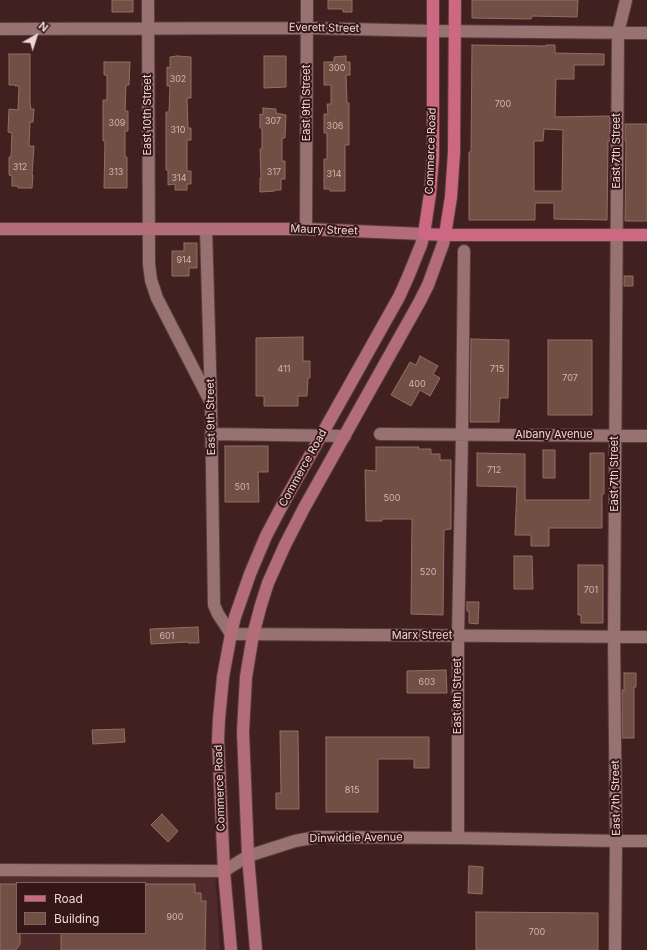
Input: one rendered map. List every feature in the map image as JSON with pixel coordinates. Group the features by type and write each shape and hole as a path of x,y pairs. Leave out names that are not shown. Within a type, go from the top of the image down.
{"main road":[{"name":"Commerce Road","path":"230,950 224,871 219,761 219,719 222,676 235,617 247,581 261,547 285,500 399,297 421,245 430,194 433,157 433,0"},
{"name":"Commerce Road","path":"256,950 248,856 244,759 246,673 253,635 260,605 279,557 304,508 420,301 428,285 443,244 451,197 453,172 455,0"},
{"name":"Maury Street","path":"0,229 306,229 445,235 647,234"}],"street":[{"name":"East 10th Street","path":"148,0 149,264 151,280 157,298 211,402"},
{"name":"East 9th Street","path":"306,229 307,0"},
{"name":"East 7th Street","path":"615,950 616,841 614,637 618,33 626,0"},
{"name":"Everett Street","path":"0,29 307,28 647,33"},
{"name":"East 9th Street","path":"206,229 211,402 214,605 231,634"},
{"path":"462,435 464,251"},
{"path":"211,434 345,436"},
{"name":"Albany Avenue","path":"380,434 647,436"},
{"name":"East 8th Street","path":"458,838 458,636 462,435"},
{"name":"Marx Street","path":"231,634 647,637"},
{"name":"Dinwiddie Avenue","path":"224,871 248,856 295,841 317,837 647,841"},
{"path":"0,870 224,871"}],"shaded area":[{"path":"0,873 215,873 220,950 0,950"}],"building":[{"path":"112,0 133,0 133,12 112,12"},
{"path":"328,0 352,0 352,12 343,12 343,9 328,9"},
{"path":"472,0 578,0 577,17 532,16 531,19 472,18"},
{"path":"472,45 555,45 555,53 604,54 604,65 574,65 574,79 556,79 555,117 610,116 610,141 608,141 607,220 554,219 554,203 535,203 535,220 469,220 469,152 471,152","holes":["544,129 563,130 562,191 534,191 534,141 543,141"]},
{"path":"9,54 30,54 30,103 31,109 34,109 33,122 30,122 29,146 34,146 32,188 18,188 18,186 12,186 12,176 9,175 9,157 11,157 12,133 8,132 9,109 18,110 19,86 9,85"},
{"path":"264,56 286,56 286,87 264,88"},
{"path":"346,56 346,62 350,62 350,75 346,75 347,103 349,103 349,145 345,145 345,191 330,191 330,189 324,189 324,159 327,159 327,133 324,133 324,114 328,114 327,104 331,104 331,85 324,85 324,62 334,62 334,57"},
{"path":"170,57 191,57 191,98 187,98 188,128 191,128 191,140 187,140 187,171 191,171 191,184 187,184 187,190 175,190 175,184 168,185 168,170 166,170 166,112 169,112 170,86 167,86 167,67 170,68"},
{"path":"104,62 130,62 129,85 126,85 125,111 128,111 128,131 125,131 127,188 104,188 105,141 103,141 103,100 107,100 107,75 104,75"},
{"path":"263,108 276,109 276,113 286,115 285,138 282,138 282,161 285,161 285,179 281,179 281,190 260,192 260,149 262,149 262,128 260,128 260,114 263,115"},
{"path":"625,124 647,124 647,221 625,221"},
{"path":"184,243 197,243 197,268 189,268 189,276 172,276 172,251 184,251"},
{"path":"624,276 633,276 633,286 624,286"},
{"path":"303,337 303,361 310,361 310,378 308,378 307,396 298,396 298,406 264,406 264,396 256,396 256,338"},
{"path":"471,339 509,340 508,398 500,398 499,422 470,422"},
{"path":"548,340 592,340 592,415 548,415"},
{"path":"420,356 438,366 433,374 440,378 430,396 420,390 411,406 391,395 410,362 416,365"},
{"path":"225,446 268,446 268,472 258,472 259,502 225,502"},
{"path":"376,447 419,447 418,449 431,449 431,454 440,454 440,460 451,460 451,529 444,530 443,615 411,614 412,519 382,519 382,521 366,521 365,470 376,471"},
{"path":"543,450 555,450 555,478 543,478"},
{"path":"477,453 525,454 525,500 590,500 590,453 604,453 602,528 549,528 549,546 531,546 531,535 515,535 517,487 477,486"},
{"path":"514,556 532,556 533,589 514,589"},
{"path":"578,565 603,565 603,623 581,623 581,615 578,615"},
{"path":"467,602 479,602 478,624 469,623"},
{"path":"198,627 199,643 188,642 151,644 150,629"},
{"path":"446,670 447,693 407,693 407,671"},
{"path":"624,673 636,673 636,687 634,687 634,738 622,738 622,690 624,690"},
{"path":"124,729 125,742 93,744 92,730"},
{"path":"280,731 298,731 299,809 276,809 276,793 281,793"},
{"path":"326,737 429,737 429,768 414,768 414,759 378,759 378,812 326,812"},
{"path":"162,814 178,831 168,842 151,825"},
{"path":"469,866 483,867 482,894 468,893"},
{"path":"0,884 16,884 16,934 20,934 20,944 16,950 0,950"},
{"path":"146,884 195,884 195,893 201,893 201,901 206,901 205,950 61,950 61,934 146,934"},
{"path":"476,912 598,913 598,950 476,950"}]}
